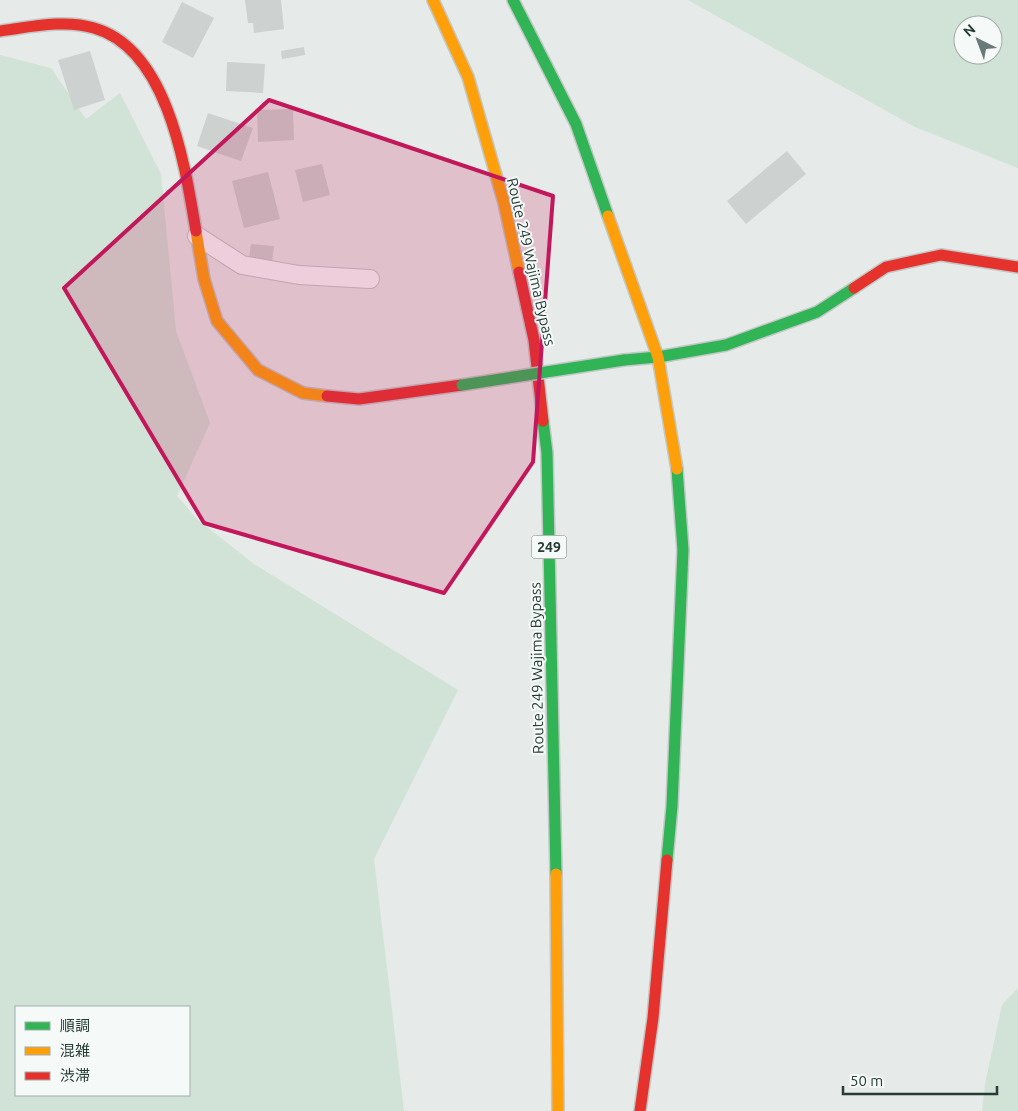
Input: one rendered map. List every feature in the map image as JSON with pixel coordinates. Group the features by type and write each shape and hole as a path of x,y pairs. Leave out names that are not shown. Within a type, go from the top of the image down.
{"main road":[{"name":"Route 249 Wajima Bypass","path":"433,0 468,77 504,203 534,340 547,453 556,844 558,1111"},
{"path":"513,0 576,124 658,358 676,458 684,550 672,806 653,1018 640,1111"},
{"path":"0,31 56,24 93,27 116,36 135,51 156,86 175,127 186,171 204,279 217,321 258,370 303,392 359,399 624,360 658,358 726,346 817,312 886,267 941,255 1018,267"}],"street":[{"path":"197,236 242,265 299,275 370,279"}],"highlighted area":[{"path":"269,100 553,196 533,462 444,593 204,523 64,288"}],"green space":[{"path":"688,0 1018,0 1018,168 915,127"},
{"path":"0,55 51,68 86,119 120,93 161,174 176,331 210,423 177,496 198,520 254,564 458,690 374,859 404,1111 0,1111"},
{"path":"1018,988 1018,1111 982,1111 985,1084 1002,1005"}],"building":[{"path":"245,0 281,0 284,29 254,33 253,23 248,23"},
{"path":"182,2 214,18 193,58 162,42"},
{"path":"304,47 305,55 282,59 281,51"},
{"path":"90,51 105,100 74,110 58,60"},
{"path":"227,62 265,64 263,93 226,91"},
{"path":"293,109 294,140 258,142 257,110"},
{"path":"208,113 253,128 241,161 197,146"},
{"path":"787,151 806,174 746,224 727,201"},
{"path":"322,164 330,195 303,202 295,170"},
{"path":"268,172 280,219 244,228 232,181"},
{"path":"251,244 274,246 272,262 249,259"}],"traffic: fast":[{"path":"513,0 576,124 608,216"},
{"path":"624,360 658,357 726,345 817,312 854,288"},
{"path":"462,385 624,360"},
{"path":"543,421 547,453 556,874"},
{"path":"667,860 672,806 683,550 677,469"}],"traffic: slow":[{"path":"433,0 468,77 504,203 519,272"},
{"path":"608,216 658,357 677,469"},
{"path":"196,231 204,279 217,321 258,370 303,393 327,396"},
{"path":"556,874 558,1111"}],"traffic: jam":[{"path":"0,31 59,24 83,25 119,40 140,59 156,84 169,113 186,175 196,231"},
{"path":"854,288 886,267 941,255 1018,267"},
{"path":"519,272 534,340 543,421"},
{"path":"327,396 359,399 462,385"},
{"path":"640,1111 653,1018 667,860"}]}
